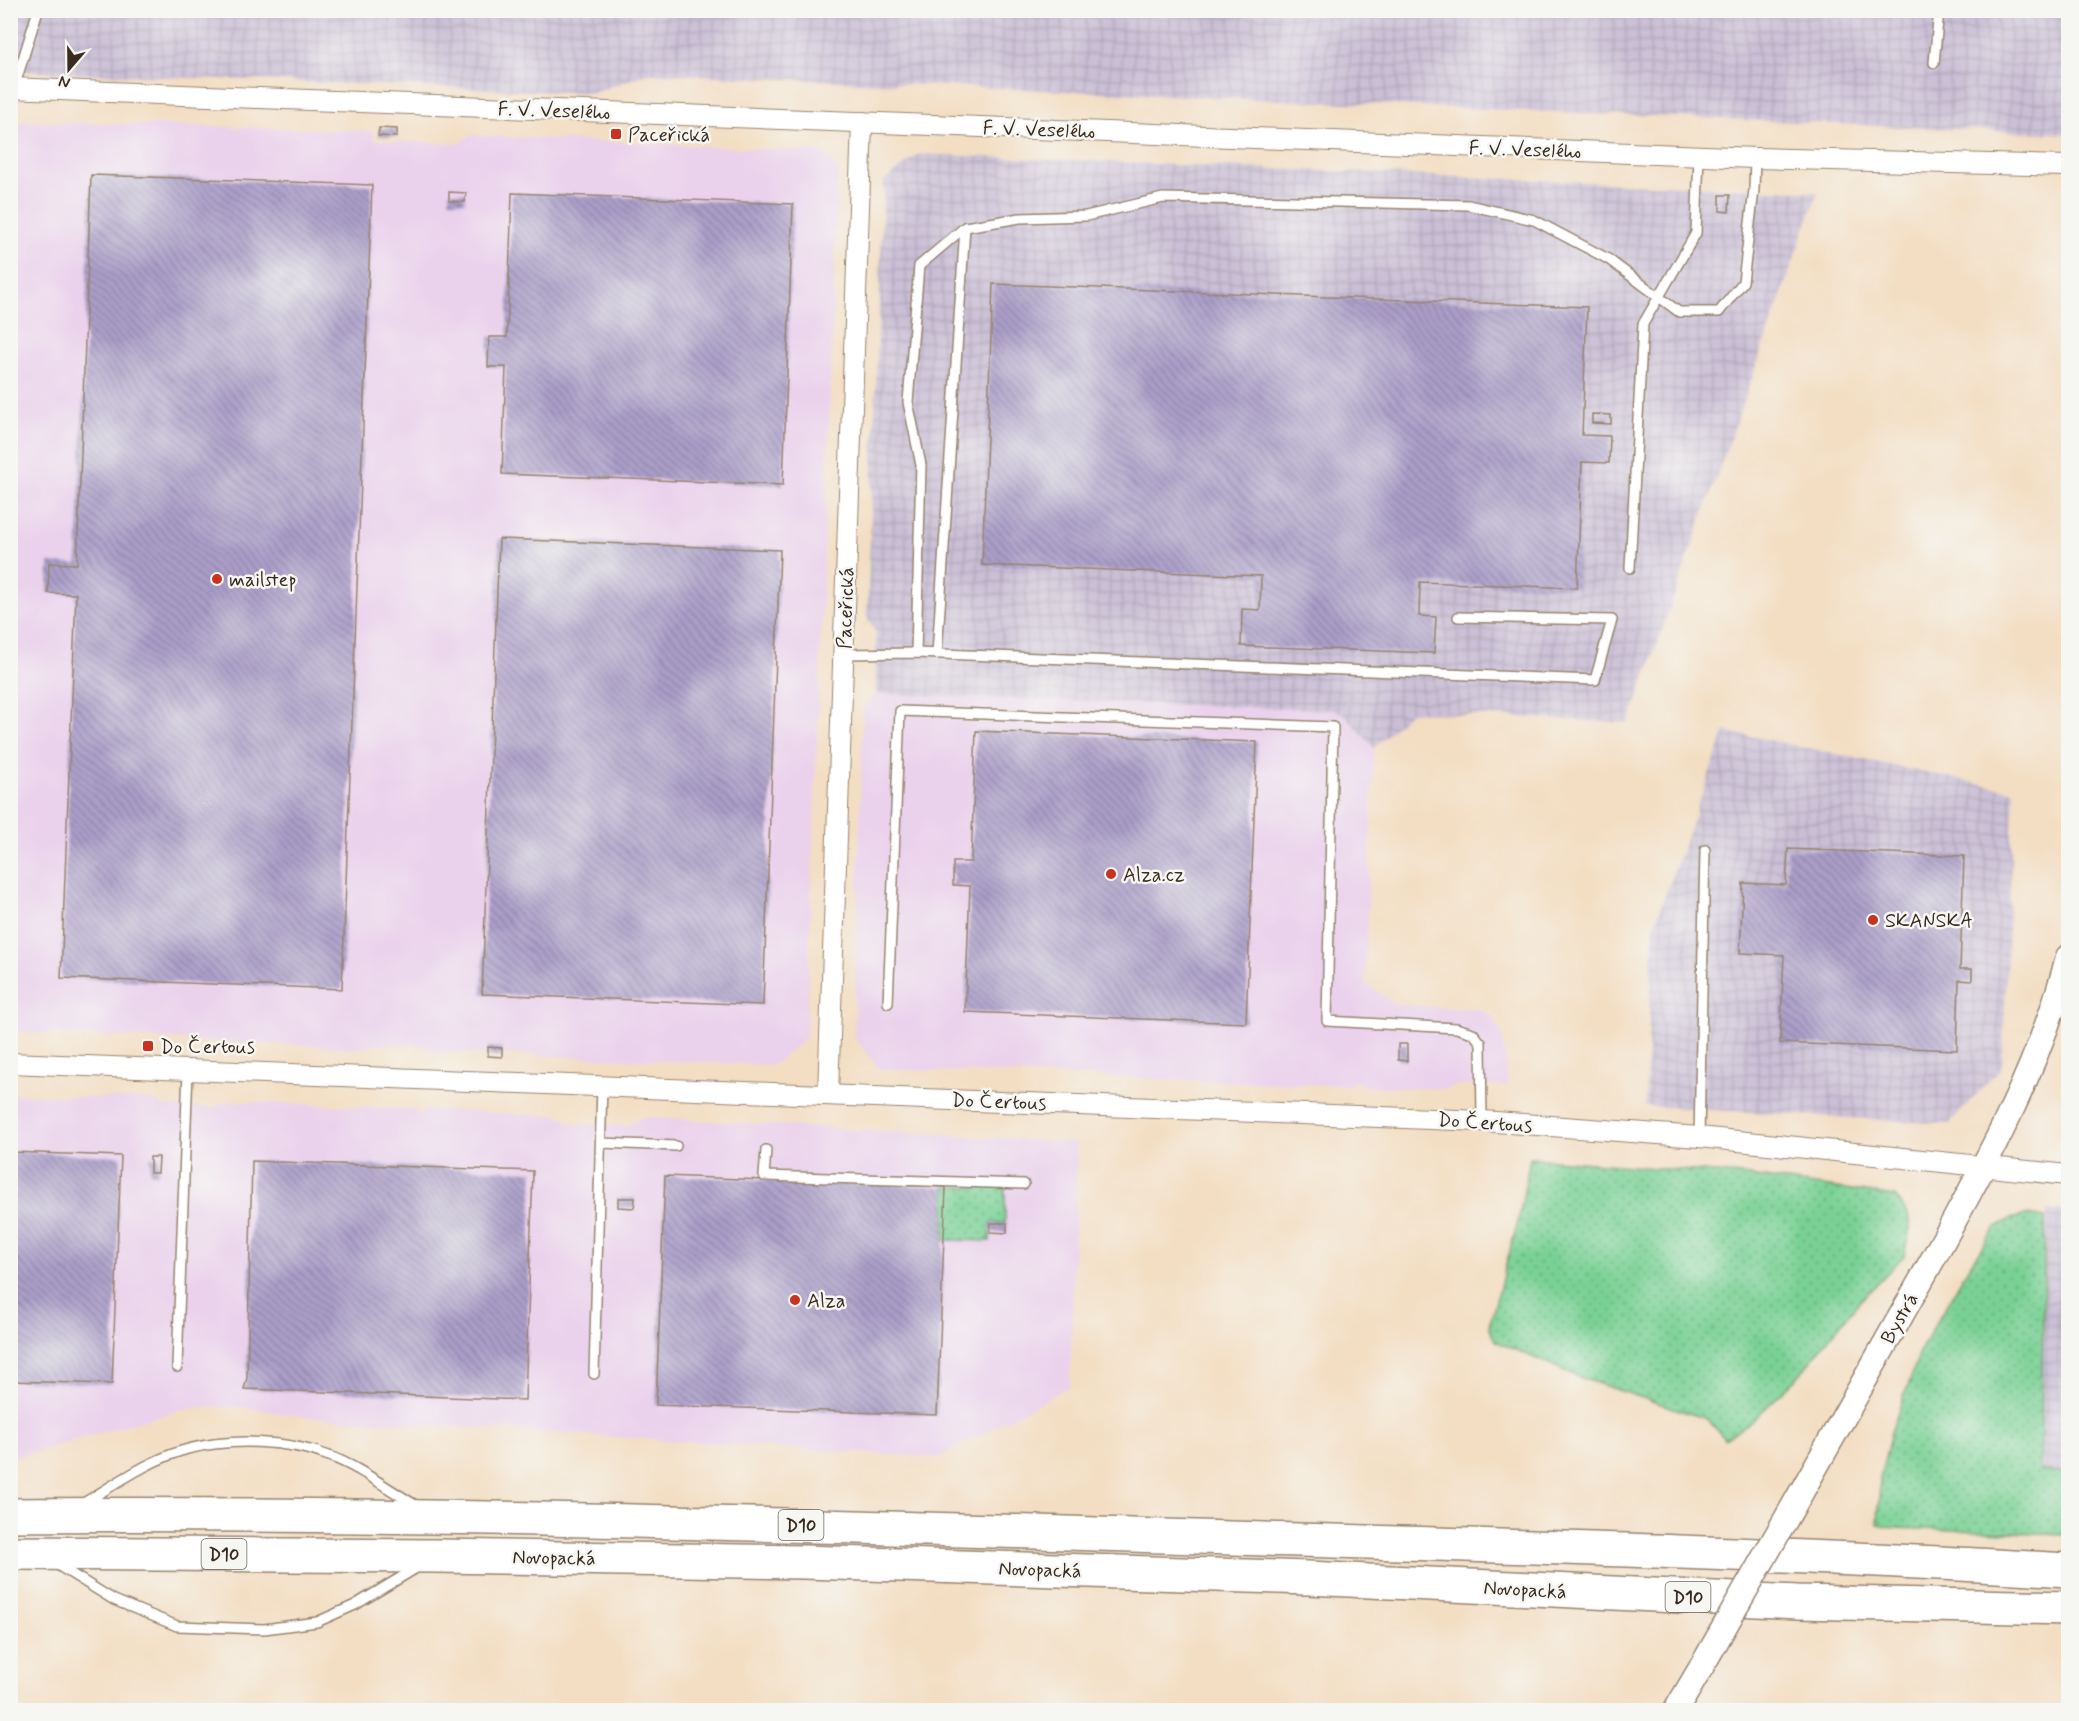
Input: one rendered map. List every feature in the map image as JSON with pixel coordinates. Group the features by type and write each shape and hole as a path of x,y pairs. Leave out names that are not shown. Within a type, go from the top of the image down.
{"highway":[{"name":"Novopacká","path":"10,1515 437,1518 829,1526 1686,1551 2068,1570"},
{"name":"Novopacká","path":"25,1553 816,1562 1308,1578 1797,1602 2068,1608"}],"street":[{"name":"F. V. Veselého","path":"12,88 1699,156 2068,166"},
{"name":"Paceřická","path":"828,1094 862,122"},
{"name":"Bystrá","path":"1676,1710 1986,1165 2038,1053 2058,997 2068,957"},
{"name":"Do Čertous","path":"10,1063 1482,1121 1699,1137 2068,1175"}],"lane":[{"path":"10,180 12,88 38,10"},
{"path":"1934,63 1939,10"},
{"path":"1630,568 1643,324 1696,233 1699,156"},
{"path":"916,653 921,465 908,402 919,266 965,227 1020,218 1086,216 1163,198 1468,205 1534,220 1608,259 1679,312 1719,312 1743,282 1754,190 1755,158"},
{"path":"937,654 965,227"},
{"path":"843,654 916,653 1595,680 1612,620 1458,617"},
{"path":"888,1003 900,711 1333,727 1327,1021 1456,1028 1473,1033 1481,1043 1482,1121"},
{"path":"1699,1137 1705,850"},
{"path":"177,1367 188,1131 188,1070"},
{"path":"594,1374 602,1086"},
{"path":"601,1143 676,1146"},
{"path":"766,1149 764,1176 1024,1184"},
{"path":"64,1514 145,1467 188,1449 243,1444 299,1448 331,1456 437,1518"},
{"path":"25,1553 114,1600 177,1626 264,1629 317,1622 355,1605 437,1556"}],"shaded area":[{"path":"11,10 2068,10 2068,134 648,73 593,93 11,71"},
{"path":"11,121 374,131 374,140 459,144 471,135 820,152 832,159 838,173 806,1038 773,1065 502,1054 488,1047 488,1054 435,1052 424,1046 373,1044 362,1048 11,1032"},
{"path":"919,154 1818,192 1629,723 1410,712 1374,748 1345,715 1335,710 876,694 876,632 867,617 884,181"},
{"path":"876,694 1335,710 1345,715 1374,748 1365,983 1396,1005 1477,1009 1493,1016 1502,1034 1508,1086 1456,1085 1450,1089 1360,1086 1360,1082 1352,1082 1352,1086 879,1069 854,1037 863,708"},
{"path":"1725,731 2014,791 2002,1067 1949,1124 1645,1106 1654,926"},
{"path":"11,1094 154,1100 163,1106 213,1108 226,1101 415,1109 415,1113 424,1113 424,1110 559,1115 574,1124 626,1126 643,1117 1077,1143 1070,1386 938,1458 308,1417 239,1407 186,1408 11,1459"},
{"path":"2047,1210 2068,1211 2068,1473 2040,1471"}],"green space":[{"path":"1530,1158 1742,1175 1895,1196 1908,1214 1910,1228 1904,1256 1857,1304 1796,1379 1753,1420 1725,1439 1707,1419 1584,1379 1495,1341 1489,1326 1519,1218"},
{"path":"946,1187 1005,1187 1005,1223 991,1223 990,1241 944,1240"},
{"path":"2026,1215 2045,1218 2040,1471 2068,1473 2068,1534 1894,1528 1878,1524 1880,1479 1891,1432 1921,1349 1969,1266 1996,1227 2011,1219"}],"building":[{"path":"379,128 397,129 397,137 378,136"},
{"name":"mailstep","path":"91,175 372,185 342,989 61,978 76,594 48,593 49,563 77,564"},
{"path":"449,192 466,193 465,202 449,201"},
{"path":"512,193 793,204 783,485 502,474 506,367 488,367 489,337 507,337"},
{"path":"1720,195 1730,195 1729,212 1720,211"},
{"path":"993,284 1587,307 1582,435 1610,436 1609,463 1582,462 1577,588 1420,582 1419,616 1436,617 1434,653 1241,646 1242,609 1260,610 1261,576 982,565"},
{"path":"1592,414 1611,415 1611,424 1592,423"},
{"path":"499,539 780,550 763,1005 482,994"},
{"name":"Alza.cz","path":"976,731 1257,742 1246,1023 965,1012 970,886 953,885 953,862 971,862"},
{"name":"SKANSKA","path":"1788,849 1964,856 1960,969 1972,969 1972,981 1959,980 1957,1050 1780,1043 1784,955 1740,953 1743,883 1786,885"},
{"path":"1398,1044 1407,1044 1407,1061 1398,1060"},
{"path":"488,1047 502,1048 502,1057 488,1056"},
{"path":"10,1152 121,1156 112,1384 10,1381"},
{"path":"150,1157 159,1157 158,1173 150,1173"},
{"path":"252,1161 533,1171 525,1400 244,1389 247,1378"},
{"path":"665,1176 946,1187 937,1415 656,1405"},
{"path":"618,1198 635,1198 634,1208 618,1207"},
{"path":"991,1223 1007,1223 1007,1233 990,1232"},
{"path":"2067,1381 2068,1446 2064,1446"}],"place":[{"name":"Paceřická","path":"616,134"},
{"name":"mailstep","path":"217,579"},
{"name":"Alza.cz","path":"1111,874"},
{"name":"SKANSKA","path":"1873,920"},
{"name":"Do Čertous","path":"148,1046"},
{"name":"Alza","path":"795,1300"}]}
